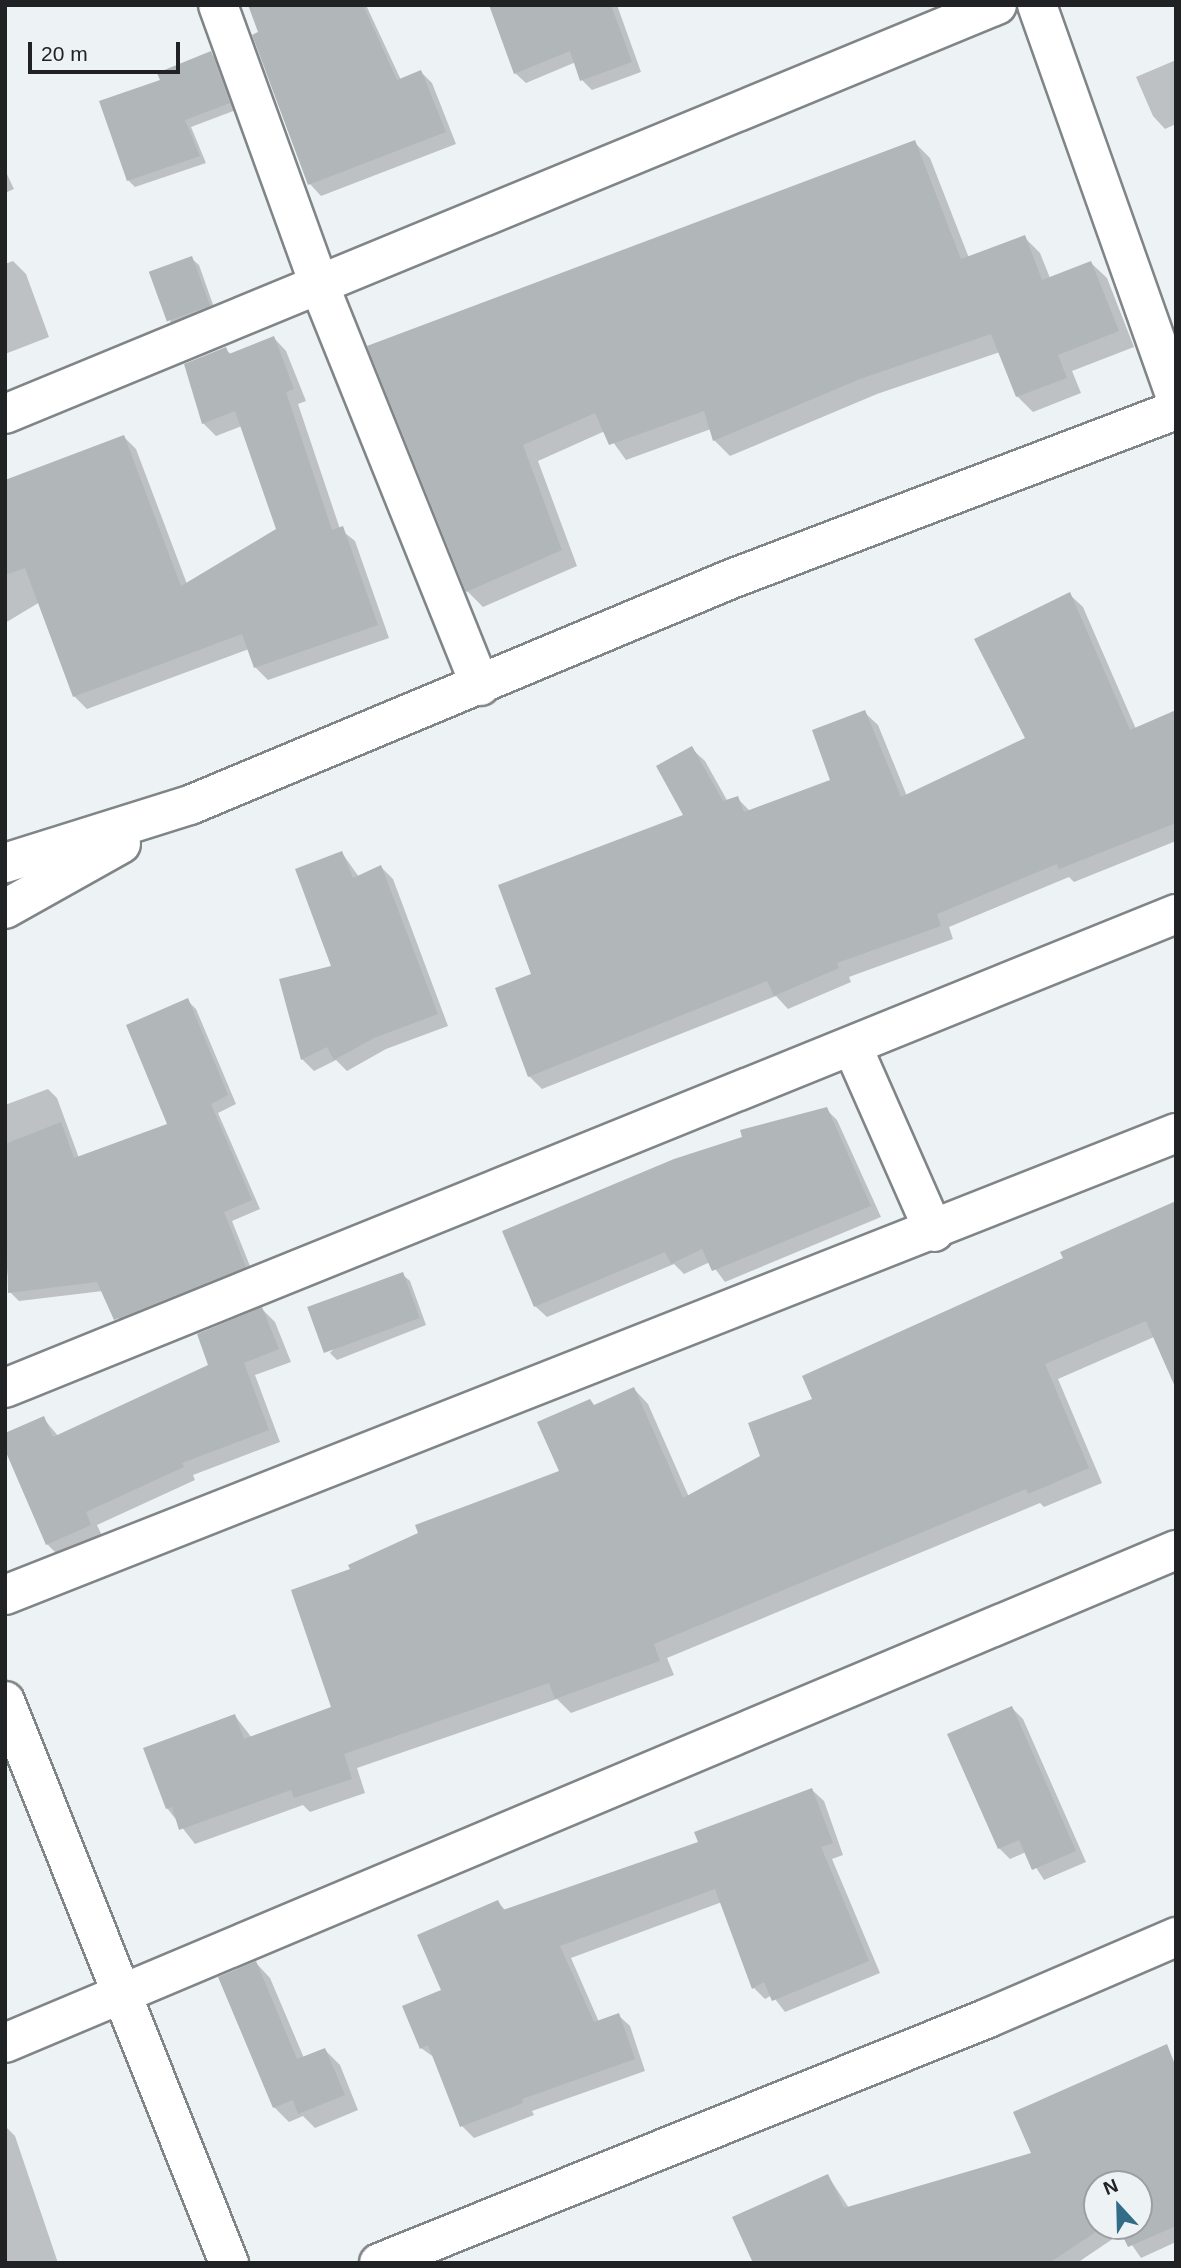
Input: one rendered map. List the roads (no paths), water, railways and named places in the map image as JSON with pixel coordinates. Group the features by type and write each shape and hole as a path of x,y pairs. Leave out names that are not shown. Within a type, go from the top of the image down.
{"main road":[{"path":"218,5 320,287 480,686"},
{"path":"5,414 320,287 997,5"},
{"path":"1037,5 1176,398"},
{"path":"5,863 190,805 731,579 1176,410"},
{"path":"5,909 190,805"},
{"path":"5,1388 853,1048 1176,914"},
{"path":"853,1048 934,1232"},
{"path":"5,1595 934,1232 1176,1133"},
{"path":"5,2043 1176,1550"},
{"path":"5,1701 125,1994 229,2263"},
{"path":"379,2263 988,2018 1176,1937"}]}
